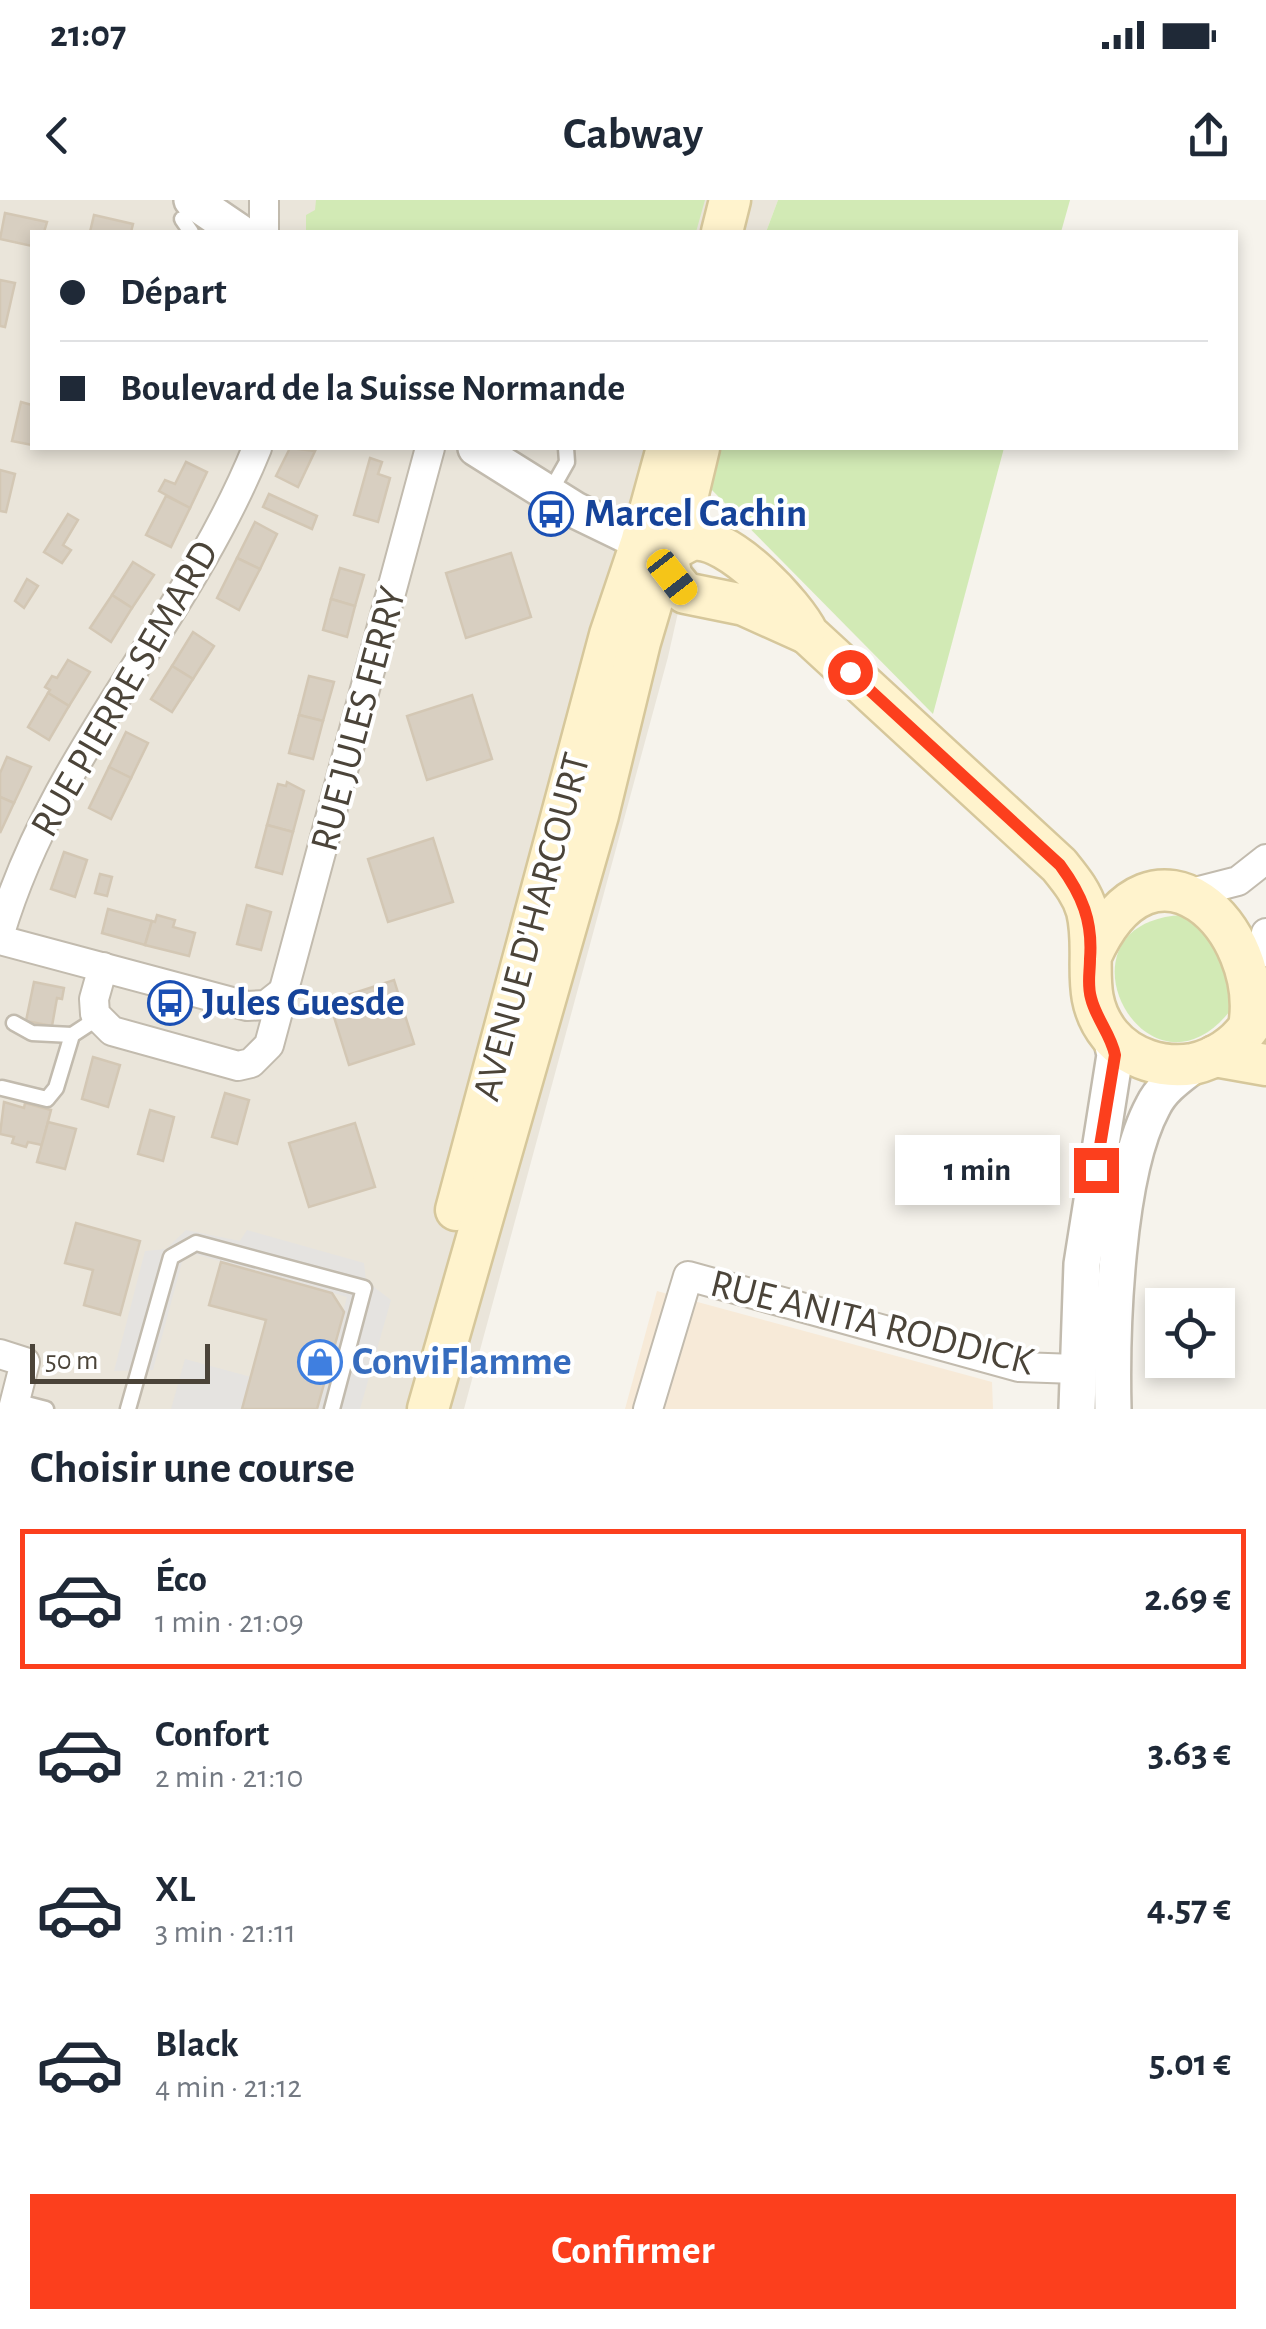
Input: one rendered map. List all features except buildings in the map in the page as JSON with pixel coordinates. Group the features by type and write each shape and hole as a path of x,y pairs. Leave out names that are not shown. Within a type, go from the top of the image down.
{"main road":[{"path":"722,230 730,200"},
{"path":"746,230 754,200"},
{"name":"AVENUE D'HARCOURT","path":"428,1409 598,815 654,548 667,450"},
{"name":"AVENUE D'HARCOURT","path":"403,1409 605,654 654,548 688,498 699,450"},
{"path":"654,548 685,593 744,606 808,634 1060,865 1084,902 1091,956 1090,995 1096,1014 1111,1037 1149,1061 1172,1066 1206,1060 1266,1064"},
{"path":"1060,865 1111,892 1140,898"},
{"path":"1091,956 1103,929 1117,913 1158,892 1195,892 1236,913 1264,972 1251,1023 1206,1060"}],"street":[{"path":"264,200 264,230"},
{"path":"187,209 234,230"},
{"name":"RUE PIERRE SEMARD","path":"0,936 24,863 66,775 211,546 255,450"},
{"name":"RUE JULES FERRY","path":"98,1018 112,1031 238,1066 251,1064 269,1045 429,450"},
{"path":"479,450 548,494 654,548"},
{"path":"1195,892 1238,881 1266,859"},
{"path":"0,936 248,1006 266,1005 285,990"},
{"path":"98,1018 94,999 103,967"},
{"path":"1078,1409 1076,1369 1082,1264 1115,1055 1111,1037"},
{"path":"1113,1409 1118,1274 1139,1141 1156,1100 1206,1060"},
{"name":"RUE ANITA RODDICK","path":"648,1409 688,1276 1019,1367 1076,1369"},
{"path":"0,1354 25,1362 14,1405"}],"lane":[{"path":"548,494 567,462 566,450"},
{"path":"14,1022 32,1033 72,1034 98,1018"},
{"path":"2,1088 47,1099 56,1088 72,1034"},
{"path":"128,1409 171,1257 196,1243 364,1288 332,1409"},
{"path":"14,1405 46,1409"}],"shaded area":[{"path":"0,200 778,200 767,230 30,230 30,450 715,450 668,657 464,1409 0,1409"},
{"path":"186,1230 240,1241 247,1230 364,1263 366,1281 391,1300 360,1409 317,1409 347,1297 195,1254 182,1262 153,1370 114,1371 145,1251 166,1249"},
{"path":"657,1291 992,1382 993,1409 625,1409"},
{"path":"185,1359 251,1377 242,1409 171,1409"}],"green space":[{"path":"316,200 705,200 697,230 306,230 306,215 315,210"},
{"path":"778,200 1070,200 1062,230 767,230"},
{"path":"714,450 1003,450 933,714 706,484"},
{"path":"1182,915 1197,919 1233,950 1230,1011 1198,1037 1168,1041 1142,1029 1123,1005 1115,977 1120,948 1141,926"}],"place":[{"name":"Marcel Cachin","path":"551,514"},
{"name":"Jules Guesde","path":"170,1003"},
{"name":"ConviFlamme","path":"320,1362"}],"route":[{"path":"850,672 1060,865 1079,890 1089,924 1090,995 1096,1014 1111,1037 1115,1055 1096,1170"}]}
